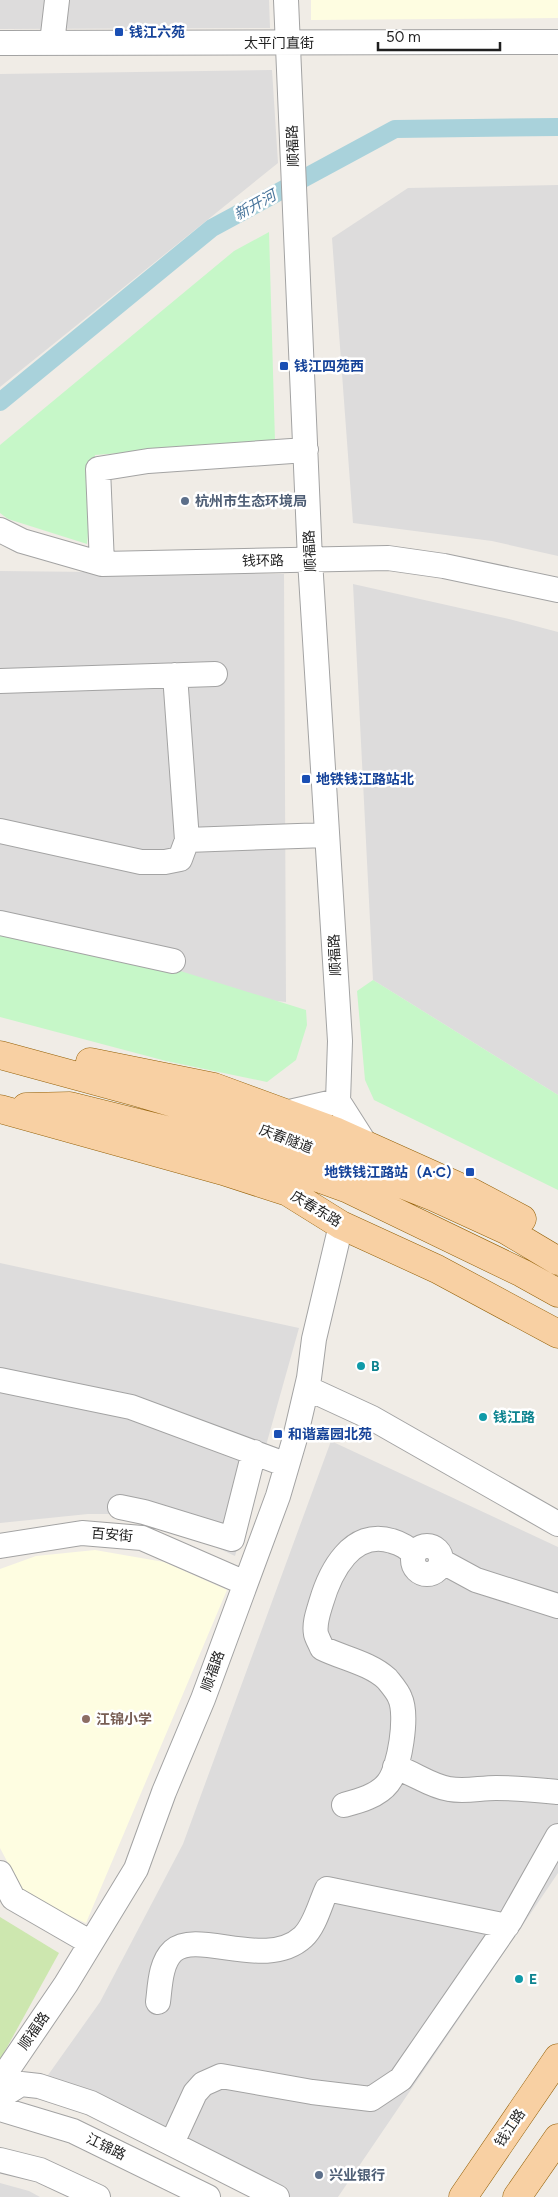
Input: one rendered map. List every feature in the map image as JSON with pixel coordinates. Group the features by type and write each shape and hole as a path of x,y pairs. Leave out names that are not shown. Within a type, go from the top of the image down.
{"main road":[{"path":"0,1054 71,1058 204,1085 337,1132 474,1193 558,1239"},
{"name":"庆春隧道","path":"0,1054 266,1130 434,1197 506,1230 558,1261"},
{"name":"庆春隧道","path":"0,1109 70,1106 227,1145 346,1188 522,1273 558,1293"},
{"name":"庆春东路","path":"0,1109 223,1171 288,1192 341,1225 437,1269 558,1334"},
{"name":"钱江路","path":"463,2197 558,2058"},
{"path":"517,2197 558,2138"}],"street":[{"path":"52,42 57,0"},
{"name":"顺福路","path":"286,0 310,560 340,1041 338,1101"},
{"name":"太平门直街","path":"0,43 558,42"},
{"path":"102,564 98,469 148,461 306,450"},
{"name":"钱环路","path":"0,530 22,541 102,564 388,558 444,566 558,590"},
{"path":"0,681 215,674"},
{"path":"0,831 141,862 165,862 180,858 187,840 175,675"},
{"path":"187,840 327,835"},
{"path":"0,923 173,961"},
{"path":"285,1113 338,1101 366,1145"},
{"name":"顺福路","path":"0,2081 66,1984 136,1869 164,1792 203,1699 278,1496 307,1388 314,1339 341,1225"},
{"path":"0,1380 132,1407 287,1465"},
{"path":"307,1388 372,1418 558,1524"},
{"path":"120,1507 144,1512 232,1539 254,1452"},
{"name":"百安街","path":"0,1546 82,1533 142,1538 245,1583"},
{"path":"344,1805 368,1798 388,1784 395,1767 403,1721 401,1698 386,1679 366,1666 322,1648 316,1633 317,1616 326,1585 340,1560 354,1546 367,1538 384,1538 406,1545 414,1554 413,1561 415,1567 420,1572 427,1574 434,1572 439,1567 441,1561 476,1580 558,1606"},
{"path":"395,1767 408,1771 432,1784 448,1789 466,1791 515,1788 558,1792"},
{"path":"172,2143 195,2093 203,2084 221,2076 312,2092 370,2099 401,2079 507,1926 558,1836"},
{"path":"0,1874 12,1898 91,1943"},
{"path":"158,2002 162,1972 172,1952 184,1946 195,1945 256,1952 291,1944 303,1937 313,1922 327,1889 507,1926"},
{"path":"0,2097 21,2084 39,2086 91,2103 277,2197"},
{"name":"江锦路","path":"0,2110 73,2131 208,2197"},
{"path":"0,2160 40,2170 98,2197"}],"shaded area":[{"path":"0,0 269,0 270,28 0,29"},
{"path":"311,0 558,0 558,18 311,20"},
{"name":"钱江六苑","path":"272,70 278,163 0,387 0,74"},
{"path":"558,185 558,556 492,541 353,523 332,238 408,188"},
{"path":"0,571 284,574 286,1002 102,982 0,954"},
{"path":"353,584 558,632 558,1095 373,980"},
{"path":"0,1263 299,1328 235,1556 145,1514 88,1514 0,1523"},
{"path":"331,1441 558,1547 558,1873 338,2197 269,2197 36,2092 100,2002 183,1844"},
{"name":"江锦小学","path":"95,1550 164,1562 227,1590 86,1923 26,1897 0,1848 0,1569 36,1556"},
{"path":"0,2183 29,2191 40,2197 0,2197"}],"green space":[{"path":"269,232 275,441 95,455 87,544 8,519 0,513 0,445 234,251"},
{"path":"0,934 161,965 306,1010 307,1025 296,1060 267,1082 166,1061 0,1017"},
{"path":"373,980 558,1095 558,1190 374,1100 365,1080 357,991"},
{"path":"0,1917 59,1953 0,2060"}],"waterway":[{"name":"新开河","path":"0,402 212,228 395,129 558,127"}],"place":[{"name":"钱江六苑","path":"119,32"},
{"name":"钱江四苑西","path":"284,366"},
{"name":"杭州市生态环境局","path":"185,501"},
{"name":"地铁钱江路站北","path":"306,779"},
{"name":"地铁钱江路站（A·C）","path":"470,1172"},
{"name":"B","path":"361,1366"},
{"name":"钱江路","path":"483,1417"},
{"name":"和谐嘉园北苑","path":"278,1434"},
{"name":"江锦小学","path":"86,1719"},
{"name":"E","path":"519,1979"},
{"name":"兴业银行","path":"319,2175"}]}
